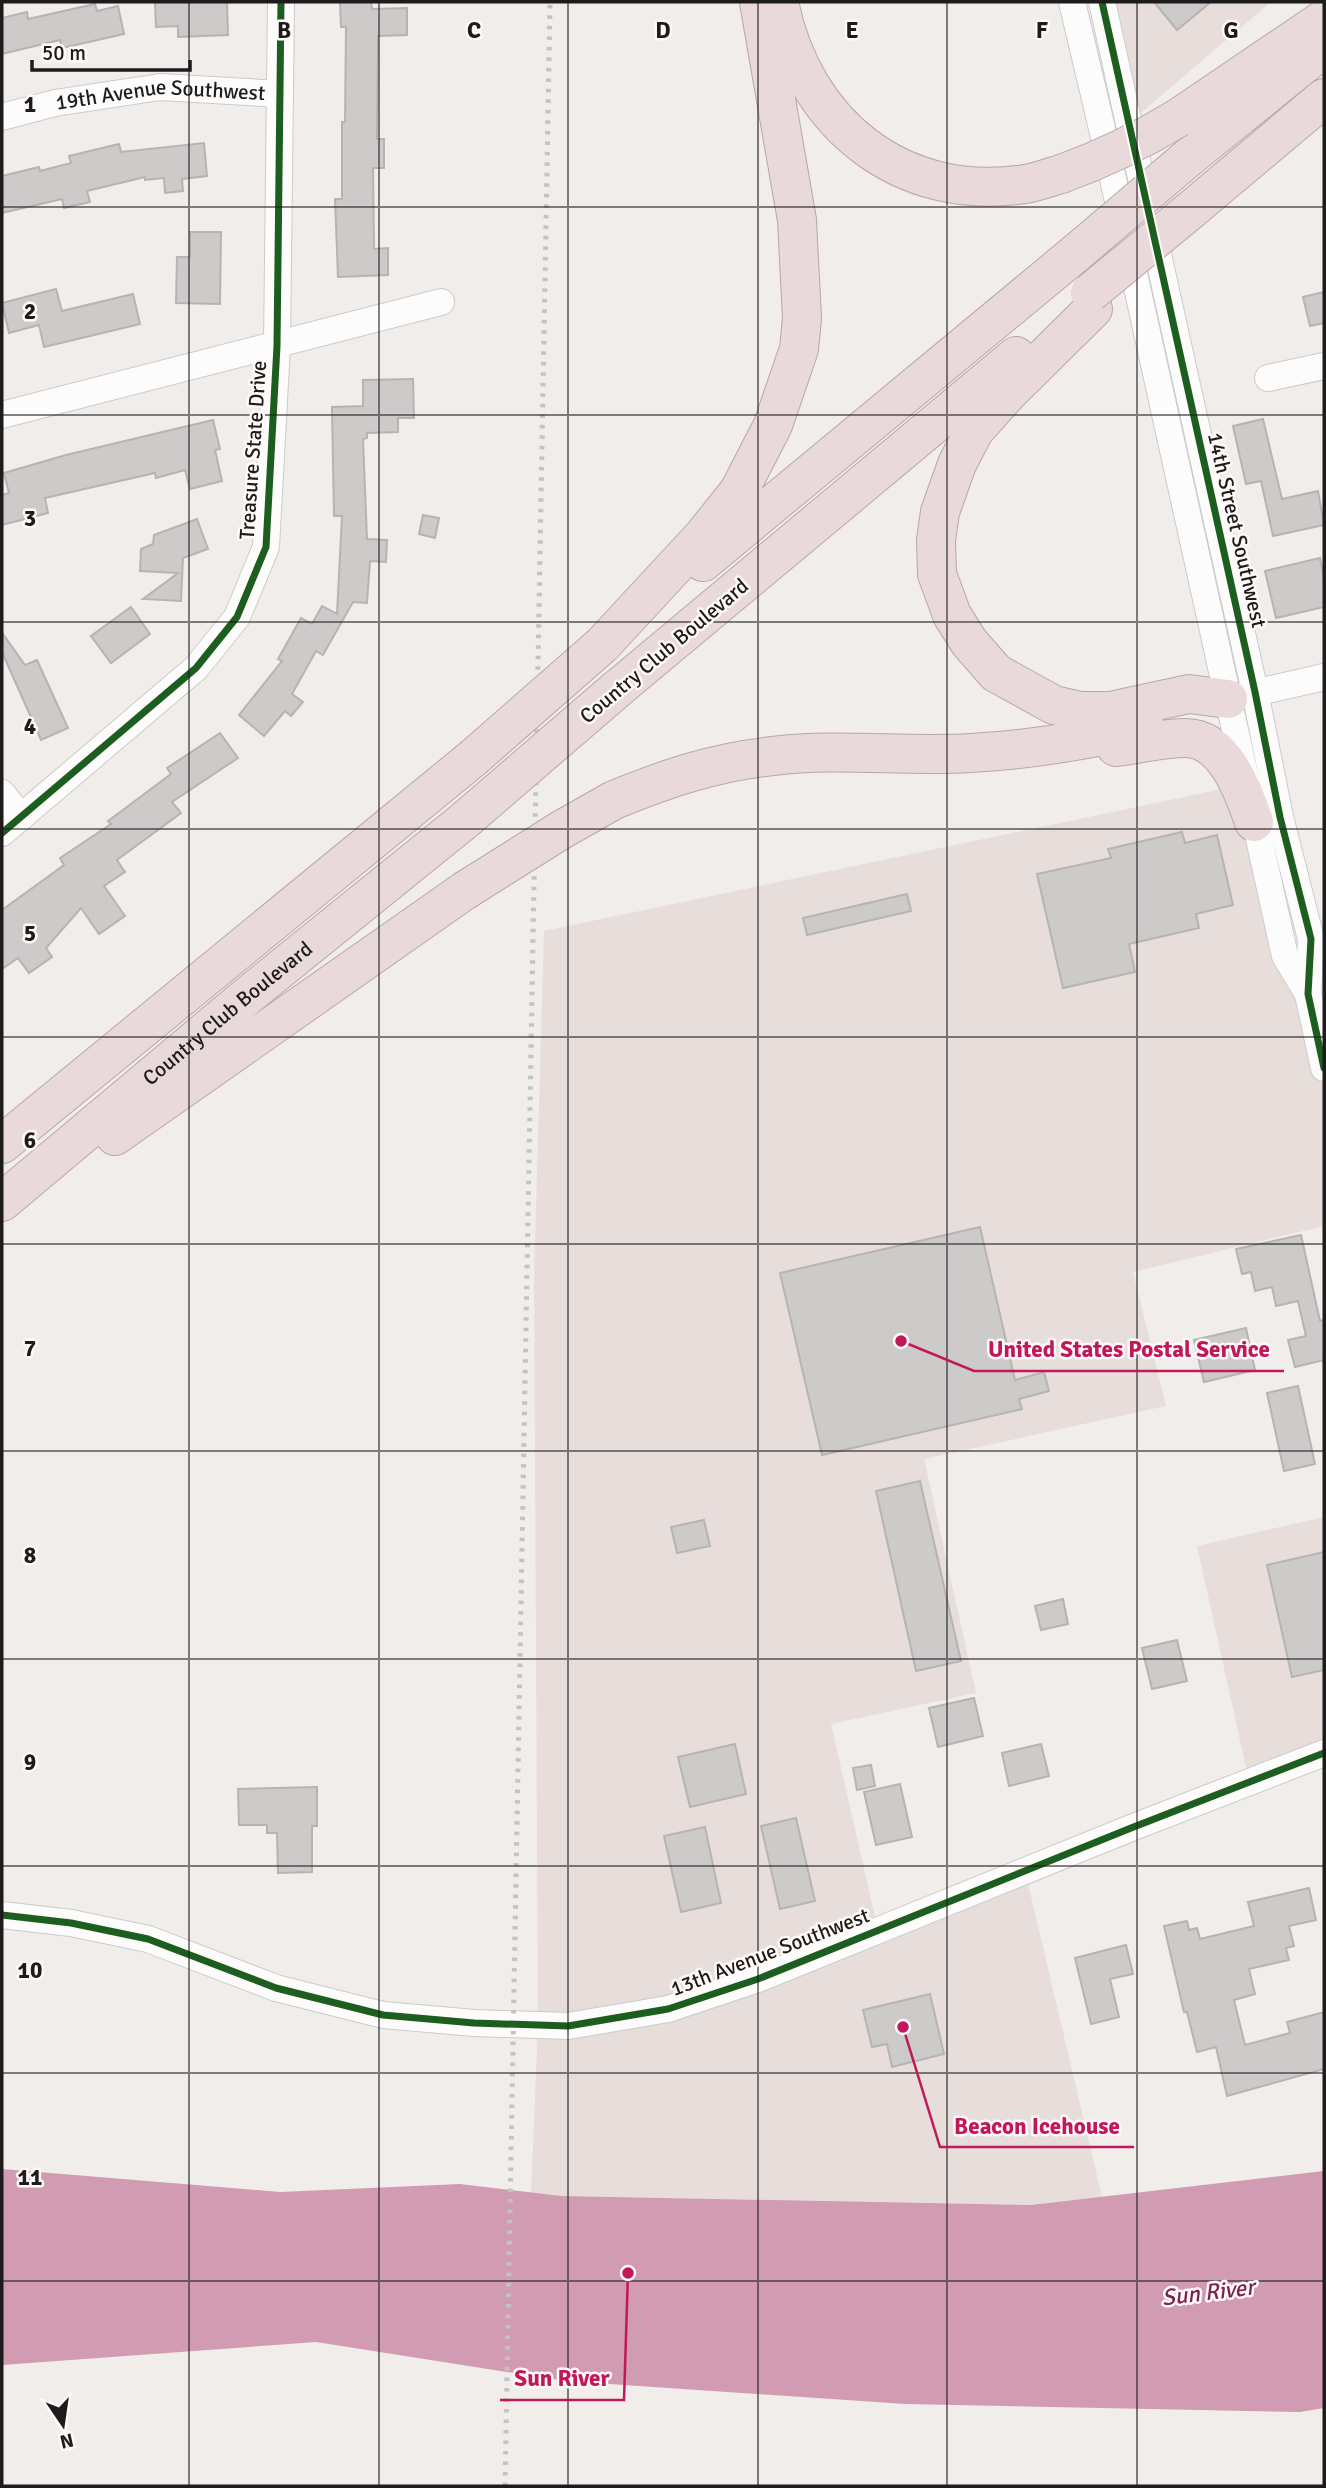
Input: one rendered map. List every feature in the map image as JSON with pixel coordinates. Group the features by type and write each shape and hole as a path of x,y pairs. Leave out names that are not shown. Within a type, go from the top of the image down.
{"highway":[{"path":"602,645 703,536 739,491 773,425 799,349 802,318 797,220 759,2"},
{"path":"779,2 794,54 824,107 860,144 906,171 931,180 962,186 1027,184 1093,163 1178,118 1324,19"},
{"name":"Country Club Boulevard","path":"2,1144 473,758 602,645 1324,48"},
{"name":"Country Club Boulevard","path":"2,1202 246,997 465,820 617,689 1092,301 1181,219 1324,98"},
{"path":"1092,301 974,431 957,464 940,512 936,540 937,574 951,615 969,642 996,673 1054,705 1080,711 1110,711 1189,694 1242,696"},
{"path":"2,1202 58,1177 464,891 614,800 668,778 716,765 773,756 971,753 1084,741 1194,716 1242,696"},
{"path":"1037,746 1090,750 1189,738 1208,745 1225,760 1241,785 1254,822"}],"street":[{"name":"Treasure State Drive","path":"12,825 196,668 237,617 266,547 277,346 281,2"},
{"name":"14th Street Southwest","path":"1072,2 1242,696 1280,817 1311,939 1324,1068"},
{"name":"14th Street Southwest","path":"1101,2 1242,696 1254,822 1285,956 1316,991"},
{"name":"19th Avenue Southwest","path":"2,117 55,103 160,87 280,94"},
{"path":"2,415 441,302"},
{"path":"1268,378 1324,366"},
{"path":"1242,696 1324,677"},
{"path":"2,793 12,825"},
{"name":"13th Avenue Southwest","path":"2,1915 71,1923 148,1939 276,1988 383,2015 474,2023 568,2026 668,2010 758,1979 1324,1753"}],"shaded area":[{"path":"1101,2 1271,2 1128,124"},
{"path":"1241,785 1324,1068 1324,1226 1133,1272 1166,1406 924,1459 976,1693 831,1724 878,1930 1025,1871 1102,2197 1031,2205 562,2196 531,2193 538,2025 534,1276 544,931"},
{"path":"1324,1517 1324,1753 1249,1781 1197,1546"}],"water":[{"path":"2,2169 280,2192 460,2184 562,2196 1031,2205 1324,2171 1324,2408 1300,2412 905,2404 565,2381 316,2342 2,2365"}],"building":[{"path":"155,2 227,2 228,35 178,37 178,26 156,27"},
{"path":"340,2 371,2 372,9 407,8 407,35 378,36 377,139 384,139 384,168 373,168 374,249 388,248 388,275 338,277 335,199 342,199 346,27 341,27"},
{"path":"1154,2 1211,2 1177,30"},
{"path":"95,4 97,11 118,6 124,34 62,48 60,40 2,54 2,18 27,12 28,19"},
{"path":"204,143 207,176 182,179 183,191 165,193 164,178 145,180 145,177 87,191 90,202 64,208 62,199 2,213 2,176 39,167 40,171 71,163 69,156 119,144 121,152"},
{"path":"190,232 221,232 220,304 176,303 177,257 190,257"},
{"path":"56,289 62,311 133,294 140,324 44,347 39,325 9,333 2,303"},
{"path":"1324,292 1324,323 1310,326 1303,297"},
{"path":"413,379 414,418 398,418 398,432 367,433 367,438 363,439 367,539 387,540 386,562 370,561 367,603 353,602 323,655 316,651 292,694 303,702 291,716 285,711 264,736 239,715 282,661 278,659 301,618 312,624 322,606 337,614 342,516 334,516 332,407 363,406 363,380"},
{"path":"1263,419 1282,499 1318,491 1324,525 1273,536 1261,481 1246,484 1233,426"},
{"path":"213,420 220,449 215,450 222,481 190,489 185,470 156,478 155,473 45,498 48,513 2,525 2,495 9,493 4,473 66,455"},
{"path":"423,515 439,518 435,538 419,534"},
{"path":"197,519 208,549 183,558 181,601 143,599 178,573 140,571 141,549 153,544 154,535"},
{"path":"1320,558 1324,578 1324,607 1276,618 1265,571"},
{"path":"131,607 150,634 111,663 91,636"},
{"path":"3,634 25,665 37,660 68,728 41,740 2,652"},
{"path":"220,733 238,758 172,802 181,813 117,860 125,872 104,886 125,916 99,934 81,908 46,948 52,957 29,973 18,958 2,969 2,910 64,865 60,858 111,824 108,821 171,774 167,768"},
{"path":"1182,832 1185,843 1217,835 1233,905 1196,914 1199,928 1129,944 1135,972 1063,988 1037,874 1111,858 1108,849"},
{"path":"907,894 911,911 807,935 803,918"},
{"path":"980,1227 1015,1380 1044,1372 1049,1391 1019,1399 1022,1409 822,1455 780,1273"},
{"path":"1301,1235 1320,1321 1324,1320 1324,1360 1295,1367 1288,1340 1306,1336 1298,1301 1276,1306 1272,1287 1255,1291 1251,1272 1242,1274 1236,1249"},
{"path":"1246,1328 1255,1370 1204,1382 1194,1340"},
{"path":"1298,1386 1315,1464 1284,1471 1267,1393"},
{"path":"920,1481 961,1661 916,1671 876,1491"},
{"path":"704,1520 710,1546 677,1553 671,1527"},
{"path":"1324,1552 1324,1670 1292,1677 1267,1565"},
{"path":"1063,1599 1068,1624 1041,1630 1035,1606"},
{"path":"1177,1640 1187,1681 1152,1689 1142,1648"},
{"path":"974,1698 983,1736 938,1747 929,1708"},
{"path":"735,1744 746,1794 690,1807 678,1757"},
{"path":"1041,1744 1049,1776 1009,1786 1002,1753"},
{"path":"871,1765 875,1786 857,1790 853,1768"},
{"path":"900,1784 912,1837 876,1845 864,1792"},
{"path":"317,1787 317,1826 312,1826 312,1872 278,1873 277,1833 267,1833 267,1825 239,1825 238,1789"},
{"path":"796,1818 815,1901 780,1909 761,1826"},
{"path":"705,1827 721,1903 681,1912 664,1836"},
{"path":"1309,1888 1316,1920 1289,1926 1294,1946 1286,1948 1289,1960 1249,1969 1255,1994 1234,2000 1245,2045 1290,2033 1287,2022 1324,2012 1324,2069 1227,2096 1216,2047 1197,2052 1187,2012 1184,2012 1164,1926 1187,1921 1189,1930 1197,1928 1200,1939 1254,1926 1248,1902"},
{"path":"1126,1945 1133,1974 1110,1979 1119,2017 1091,2024 1075,1958"},
{"path":"930,1994 944,2054 892,2067 887,2044 872,2047 863,2010"}],"railway":[{"path":"505,2486 550,2"}],"cycle path":[{"path":"2,833 196,668 237,617 266,547 277,346 281,2"},
{"path":"1102,2 1255,692 1280,817 1311,939 1308,994 1324,1068"},
{"path":"2,1915 71,1923 148,1939 276,1988 383,2015 474,2023 568,2026 668,2009 758,1979 1324,1753"}],"place":[{"name":"United States Postal Service","path":"901,1341"},
{"name":"Beacon Icehouse","path":"903,2027"},
{"name":"Sun River","path":"628,2273"}]}
